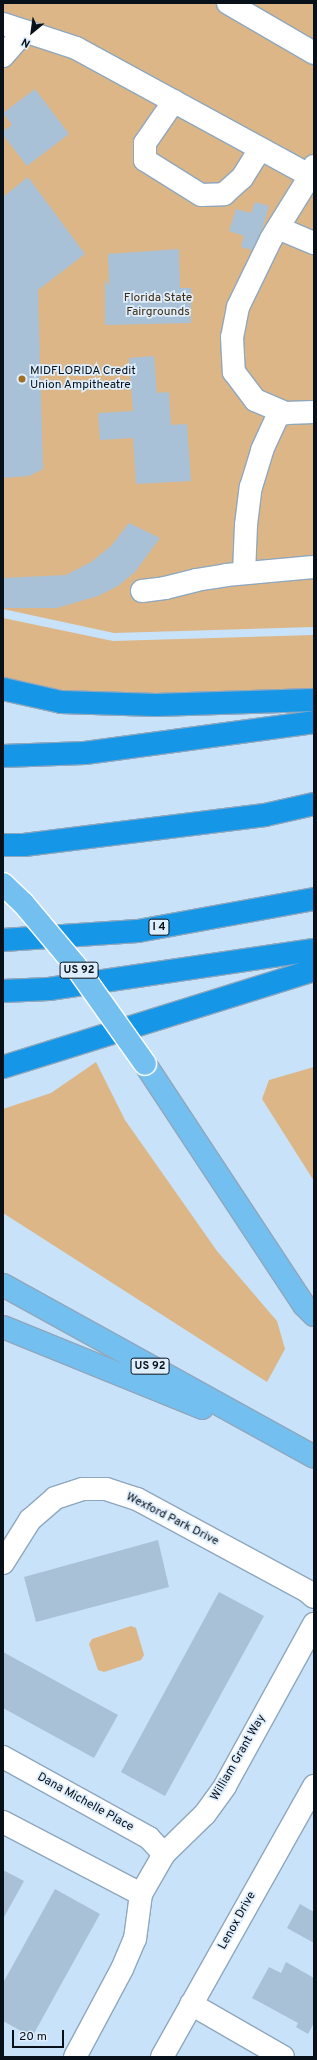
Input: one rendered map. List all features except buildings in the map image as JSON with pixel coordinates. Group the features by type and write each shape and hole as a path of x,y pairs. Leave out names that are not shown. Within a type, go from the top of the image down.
{"highway":[{"path":"3,689 61,702 116,704 156,705 314,700"},
{"path":"3,756 85,752 314,722"},
{"path":"3,845 24,845 264,815 314,804"},
{"name":"I 4","path":"3,940 138,931 314,899"},
{"path":"3,991 49,988 314,950"},
{"path":"3,1066 314,970"}],"main road":[{"name":"US 92","path":"3,884 23,903 75,965 145,1064 300,1298 314,1316"},
{"name":"US 92","path":"3,1285 305,1452"},
{"path":"3,1328 305,1452"}],"street":[{"path":"228,3 314,53"},
{"path":"3,24 76,48 260,149 313,173 278,228 238,307 232,337 234,372 255,400 286,413 314,412"},
{"path":"3,56 25,31"},
{"path":"174,101 145,143 145,160 201,195 224,194 242,178 260,149"},
{"path":"278,228 314,243"},
{"path":"244,573 246,525 251,487 262,450 280,411"},
{"path":"142,591 166,588 196,580 244,573 314,567"},
{"name":"Wexford Park Drive","path":"3,1563 30,1520 54,1498 83,1489 106,1489 137,1499 307,1591 314,1598"},
{"name":"William Grant Way","path":"75,2057 122,1969 135,1939 141,1894 164,1854 205,1814 225,1786 314,1624"},
{"name":"Dana Michelle Place","path":"3,1757 149,1838 164,1854"},
{"name":"Lenox Drive","path":"162,2057 314,1786"},
{"path":"3,1822 141,1894"},
{"path":"191,2004 284,2057"}],"green space":[{"name":"Florida State Fairgrounds","path":"3,3 314,3 314,627 114,633 3,609"},
{"path":"3,618 113,641 314,635 314,690 157,695 63,692 3,679"},
{"path":"96,1062 125,1120 217,1251 277,1321 285,1349 267,1382 3,1213 3,1109 51,1093"},
{"path":"314,1067 314,1181 262,1099 269,1080"},
{"path":"131,1626 136,1628 144,1655 141,1660 104,1672 98,1670 89,1644 92,1639"}],"place":[{"name":"MIDFLORIDA Credit Union Ampitheatre","path":"22,379"}]}
